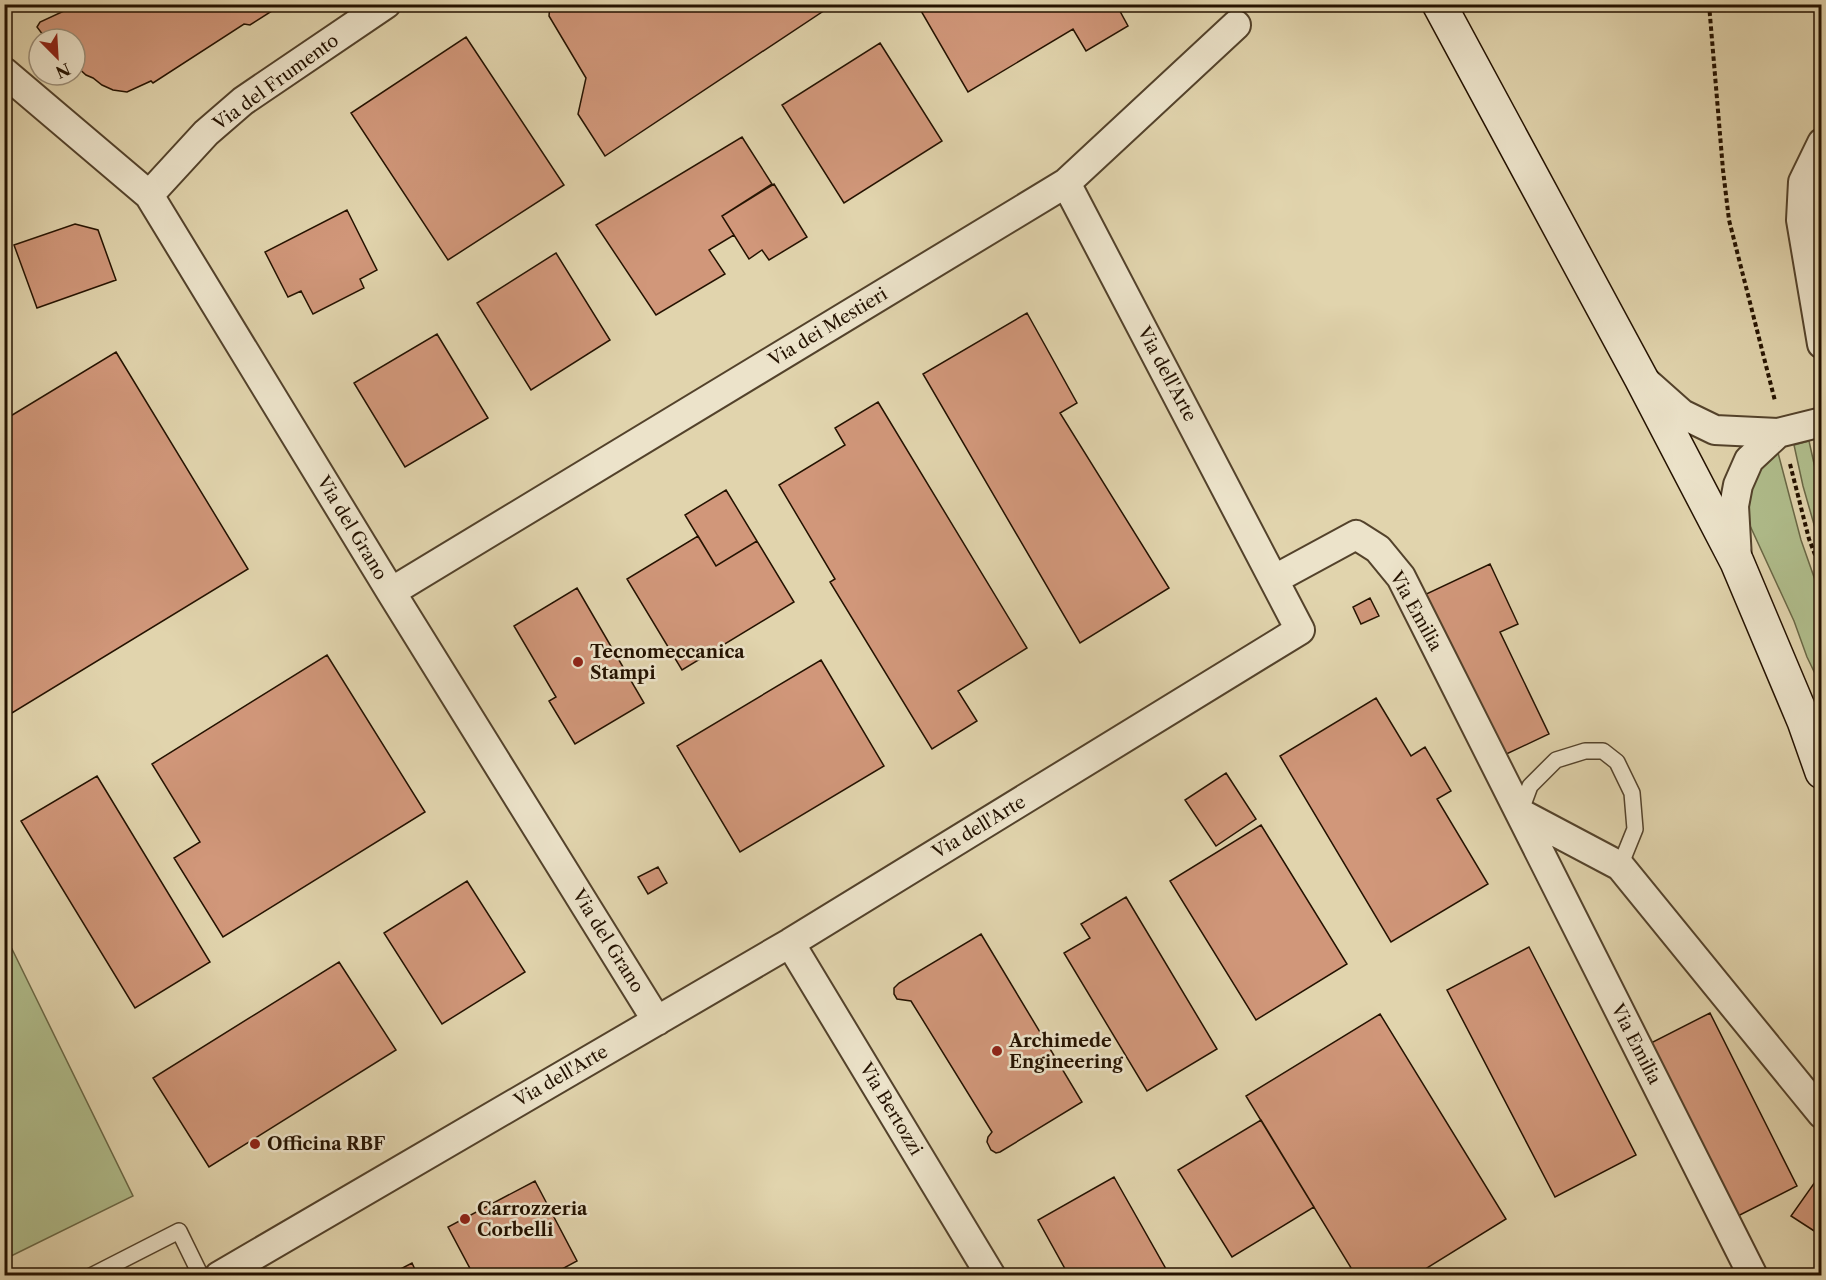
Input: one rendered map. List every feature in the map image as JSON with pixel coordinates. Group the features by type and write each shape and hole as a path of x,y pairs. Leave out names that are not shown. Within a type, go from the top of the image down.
{"main road":[{"path":"1439,4 1641,378 1737,562 1804,721 1821,772"},
{"path":"1804,721 1821,748"}],"street":[{"name":"Via del Frumento","path":"149,195 206,133 243,101 386,4"},
{"name":"Via dei Mestieri","path":"391,592 1066,183 1236,25"},
{"name":"Via del Grano","path":"4,72 149,195 391,592 657,1021"},
{"path":"1821,143 1803,182 1801,220 1821,344"},
{"name":"Via dell'Arte","path":"219,1275 790,943 1300,630 1066,183"},
{"path":"1641,378 1682,414 1715,430 1778,433 1821,422"},
{"path":"1737,562 1734,506 1738,485 1749,460 1778,433"},
{"name":"Via Emilia","path":"1275,579 1356,535 1378,549 1401,577 1753,1275"},
{"path":"1520,813 1620,866 1821,1114"},
{"name":"Via Bertozzi","path":"790,943 983,1273"}],"lane":[{"path":"1520,813 1530,786 1556,760 1585,751 1602,751 1617,762 1632,793 1635,829 1620,866"},
{"path":"91,1275 179,1231 201,1275"}],"path":[{"path":"1708,4 1729,220 1775,401"},
{"path":"1790,463 1809,539 1821,573"}],"green space":[{"path":"1809,441 1821,495 1821,549 1794,445"},
{"path":"1777,449 1801,540 1821,597 1821,686 1740,504 1742,487"},
{"path":"12,949 133,1196 5,1259 4,953"}],"building":[{"path":"79,4 269,4 272,11 250,25 244,24 153,83 151,81 127,92 113,90 87,75 87,27 37,27 40,22"},
{"path":"550,4 834,4 605,156 578,114 586,78 549,16"},
{"path":"917,4 1116,4 1128,26 1086,51 1073,29 968,92"},
{"path":"466,37 564,185 448,260 351,113"},
{"path":"880,43 942,141 844,203 782,105"},
{"path":"742,137 772,184 722,216 734,235 709,250 725,274 656,315 596,225"},
{"path":"774,184 807,237 769,260 762,250 749,259 722,216"},
{"path":"347,210 377,270 360,279 364,288 313,314 301,291 288,297 265,252"},
{"path":"75,224 98,230 116,280 37,308 14,245"},
{"path":"556,253 610,340 531,390 477,303"},
{"path":"1027,313 1077,403 1060,413 1169,588 1080,643 923,374"},
{"path":"437,334 488,418 405,467 354,383"},
{"path":"116,352 248,569 7,716 4,712 4,420"},
{"path":"878,402 1027,648 958,691 977,721 932,749 830,582 835,579 779,485 845,445 835,428"},
{"path":"726,490 757,541 716,566 685,515"},
{"path":"698,536 716,566 757,541 794,602 682,670 627,579"},
{"path":"1490,564 1518,624 1500,632 1549,734 1500,757 1422,596"},
{"name":"Tecnomeccanica Stampi","path":"577,588 644,703 575,744 549,701 556,697 514,626"},
{"path":"1370,598 1379,616 1361,624 1353,607"},
{"path":"327,655 425,812 223,937 174,858 200,842 152,764"},
{"path":"821,660 884,766 740,852 677,746"},
{"path":"1376,698 1411,756 1425,747 1451,791 1437,799 1488,884 1391,942 1280,756"},
{"path":"1226,773 1256,819 1216,846 1185,800"},
{"path":"97,776 210,962 135,1008 21,821"},
{"path":"1261,825 1347,964 1256,1020 1170,881"},
{"path":"658,867 667,883 648,894 638,877"},
{"path":"467,881 525,972 442,1024 384,933"},
{"path":"1126,897 1217,1049 1147,1091 1064,953 1090,938 1081,924"},
{"name":"Archimede Engineering","path":"981,934 1082,1102 996,1153 991,1150 987,1142 992,1132 911,1001 897,999 894,994 894,988 899,983"},
{"path":"1529,947 1636,1155 1555,1197 1447,990"},
{"path":"339,962 396,1050 209,1167 153,1078"},
{"path":"1710,1013 1797,1186 1732,1219 1645,1046"},
{"path":"1380,1014 1506,1219 1414,1276 1356,1276 1246,1096"},
{"path":"1261,1120 1314,1207 1232,1257 1178,1170"},
{"path":"1822,1172 1822,1236 1791,1216"},
{"path":"1114,1177 1170,1276 1069,1276 1038,1220"},
{"path":"535,1181 577,1261 549,1276 474,1276 448,1227"},
{"path":"412,1263 418,1276 387,1276"}],"place":[{"name":"Tecnomeccanica Stampi","path":"578,662"},
{"name":"Archimede Engineering","path":"997,1051"},
{"name":"Officina RBF","path":"255,1144"},
{"name":"Carrozzeria Corbelli","path":"465,1219"}]}
